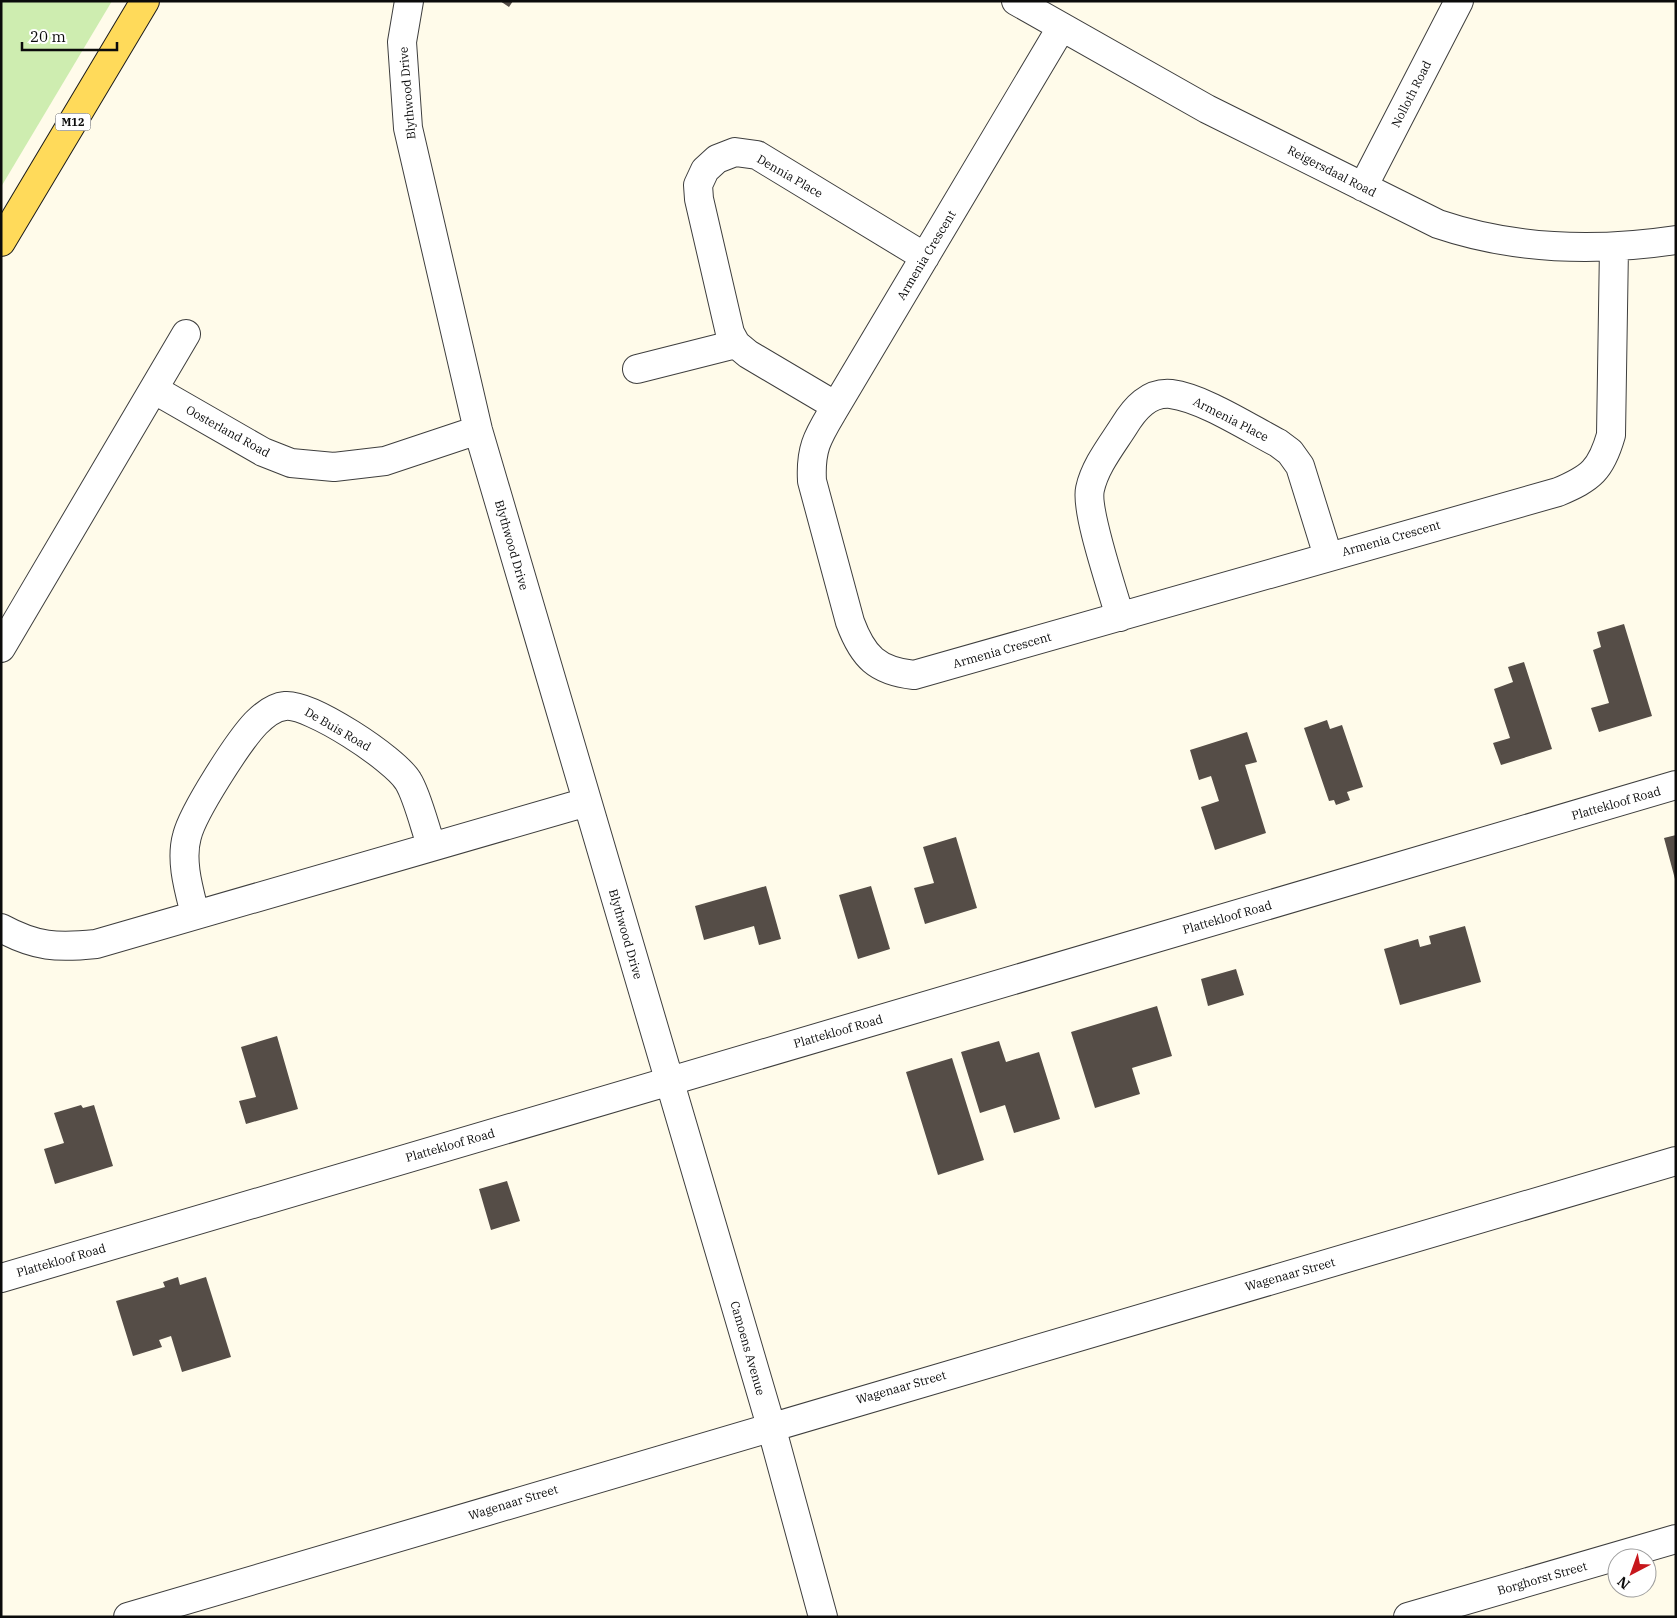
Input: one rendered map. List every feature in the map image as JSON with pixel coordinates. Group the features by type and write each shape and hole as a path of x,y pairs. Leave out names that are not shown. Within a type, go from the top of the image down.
{"main road":[{"name":"M12","path":"1,242 145,1"}],"street":[{"name":"Blythwood Drive","path":"409,1 402,42 408,128 478,430 669,1080"},
{"name":"Reigersdaal Road","path":"1016,1 1060,28 1207,109 1438,224 1472,236 1532,246 1614,248 1676,240"},
{"name":"Nolloth Road","path":"1364,187 1459,1"},
{"name":"Armenia Crescent","path":"1060,28 836,406 815,443 811,458 812,481 850,622 858,642 869,658 895,673 914,675 1558,492 1582,482 1597,470 1612,435 1614,248"},
{"name":"Dennia Place","path":"736,344 725,320 699,199 698,184 706,170 717,159 735,152 757,155 925,257"},
{"path":"1,648 186,334"},
{"path":"637,369 736,344 836,406"},
{"name":"Oosterland Road","path":"154,390 263,452 291,463 334,467 385,461 478,430"},
{"name":"Armenia Place","path":"1120,617 1093,520 1090,490 1095,474 1130,416 1141,404 1154,395 1170,394 1192,398 1278,443 1290,452 1300,466 1328,556"},
{"name":"De Buis Road","path":"195,914 184,856 187,836 198,812 243,738 271,711 284,706 298,706 316,715 387,758 408,781 431,845"},
{"name":"Plattekloof Road","path":"1,1278 1676,785"},
{"path":"1,928 38,945 70,947 96,944 431,845 587,802"},
{"name":"Camoens Avenue","path":"669,1080 771,1426 824,1617"},
{"name":"Wagenaar Street","path":"128,1617 1676,1160"},
{"name":"Borghorst Street","path":"1408,1617 1676,1539"}],"green space":[{"path":"1,1 112,1 1,187"}],"building":[{"path":"500,1 513,1 509,7"},
{"path":"1624,624 1652,716 1599,732 1591,708 1609,703 1593,650 1601,647 1597,632"},
{"path":"1524,662 1552,749 1501,765 1493,743 1510,738 1494,689 1513,682 1508,667"},
{"path":"1327,720 1330,729 1342,725 1363,787 1347,792 1350,800 1336,805 1334,800 1329,801 1304,728"},
{"path":"1247,732 1257,762 1245,765 1266,833 1215,850 1201,807 1219,801 1211,776 1199,780 1190,750"},
{"path":"1676,835 1676,879 1675,879 1664,838"},
{"path":"956,837 977,908 925,924 914,888 934,883 923,847"},
{"path":"766,886 781,939 759,945 754,926 704,940 695,906"},
{"path":"871,886 890,949 858,959 839,895"},
{"path":"1465,926 1481,982 1400,1005 1384,949 1418,939 1420,947 1431,944 1429,936"},
{"path":"1236,969 1244,995 1208,1006 1201,979"},
{"path":"1157,1006 1172,1056 1132,1068 1140,1094 1095,1108 1071,1032"},
{"path":"277,1036 298,1109 246,1124 239,1101 256,1097 241,1047"},
{"path":"999,1041 1006,1062 1039,1052 1060,1119 1014,1133 1005,1105 980,1113 961,1052"},
{"path":"952,1058 984,1160 938,1175 906,1072"},
{"path":"81,1105 83,1108 94,1105 113,1166 55,1184 44,1149 64,1143 54,1113"},
{"path":"507,1181 520,1221 491,1230 479,1189"},
{"path":"178,1277 180,1285 206,1277 231,1357 182,1372 171,1336 159,1340 162,1347 133,1356 116,1301 165,1287 163,1282"}]}
